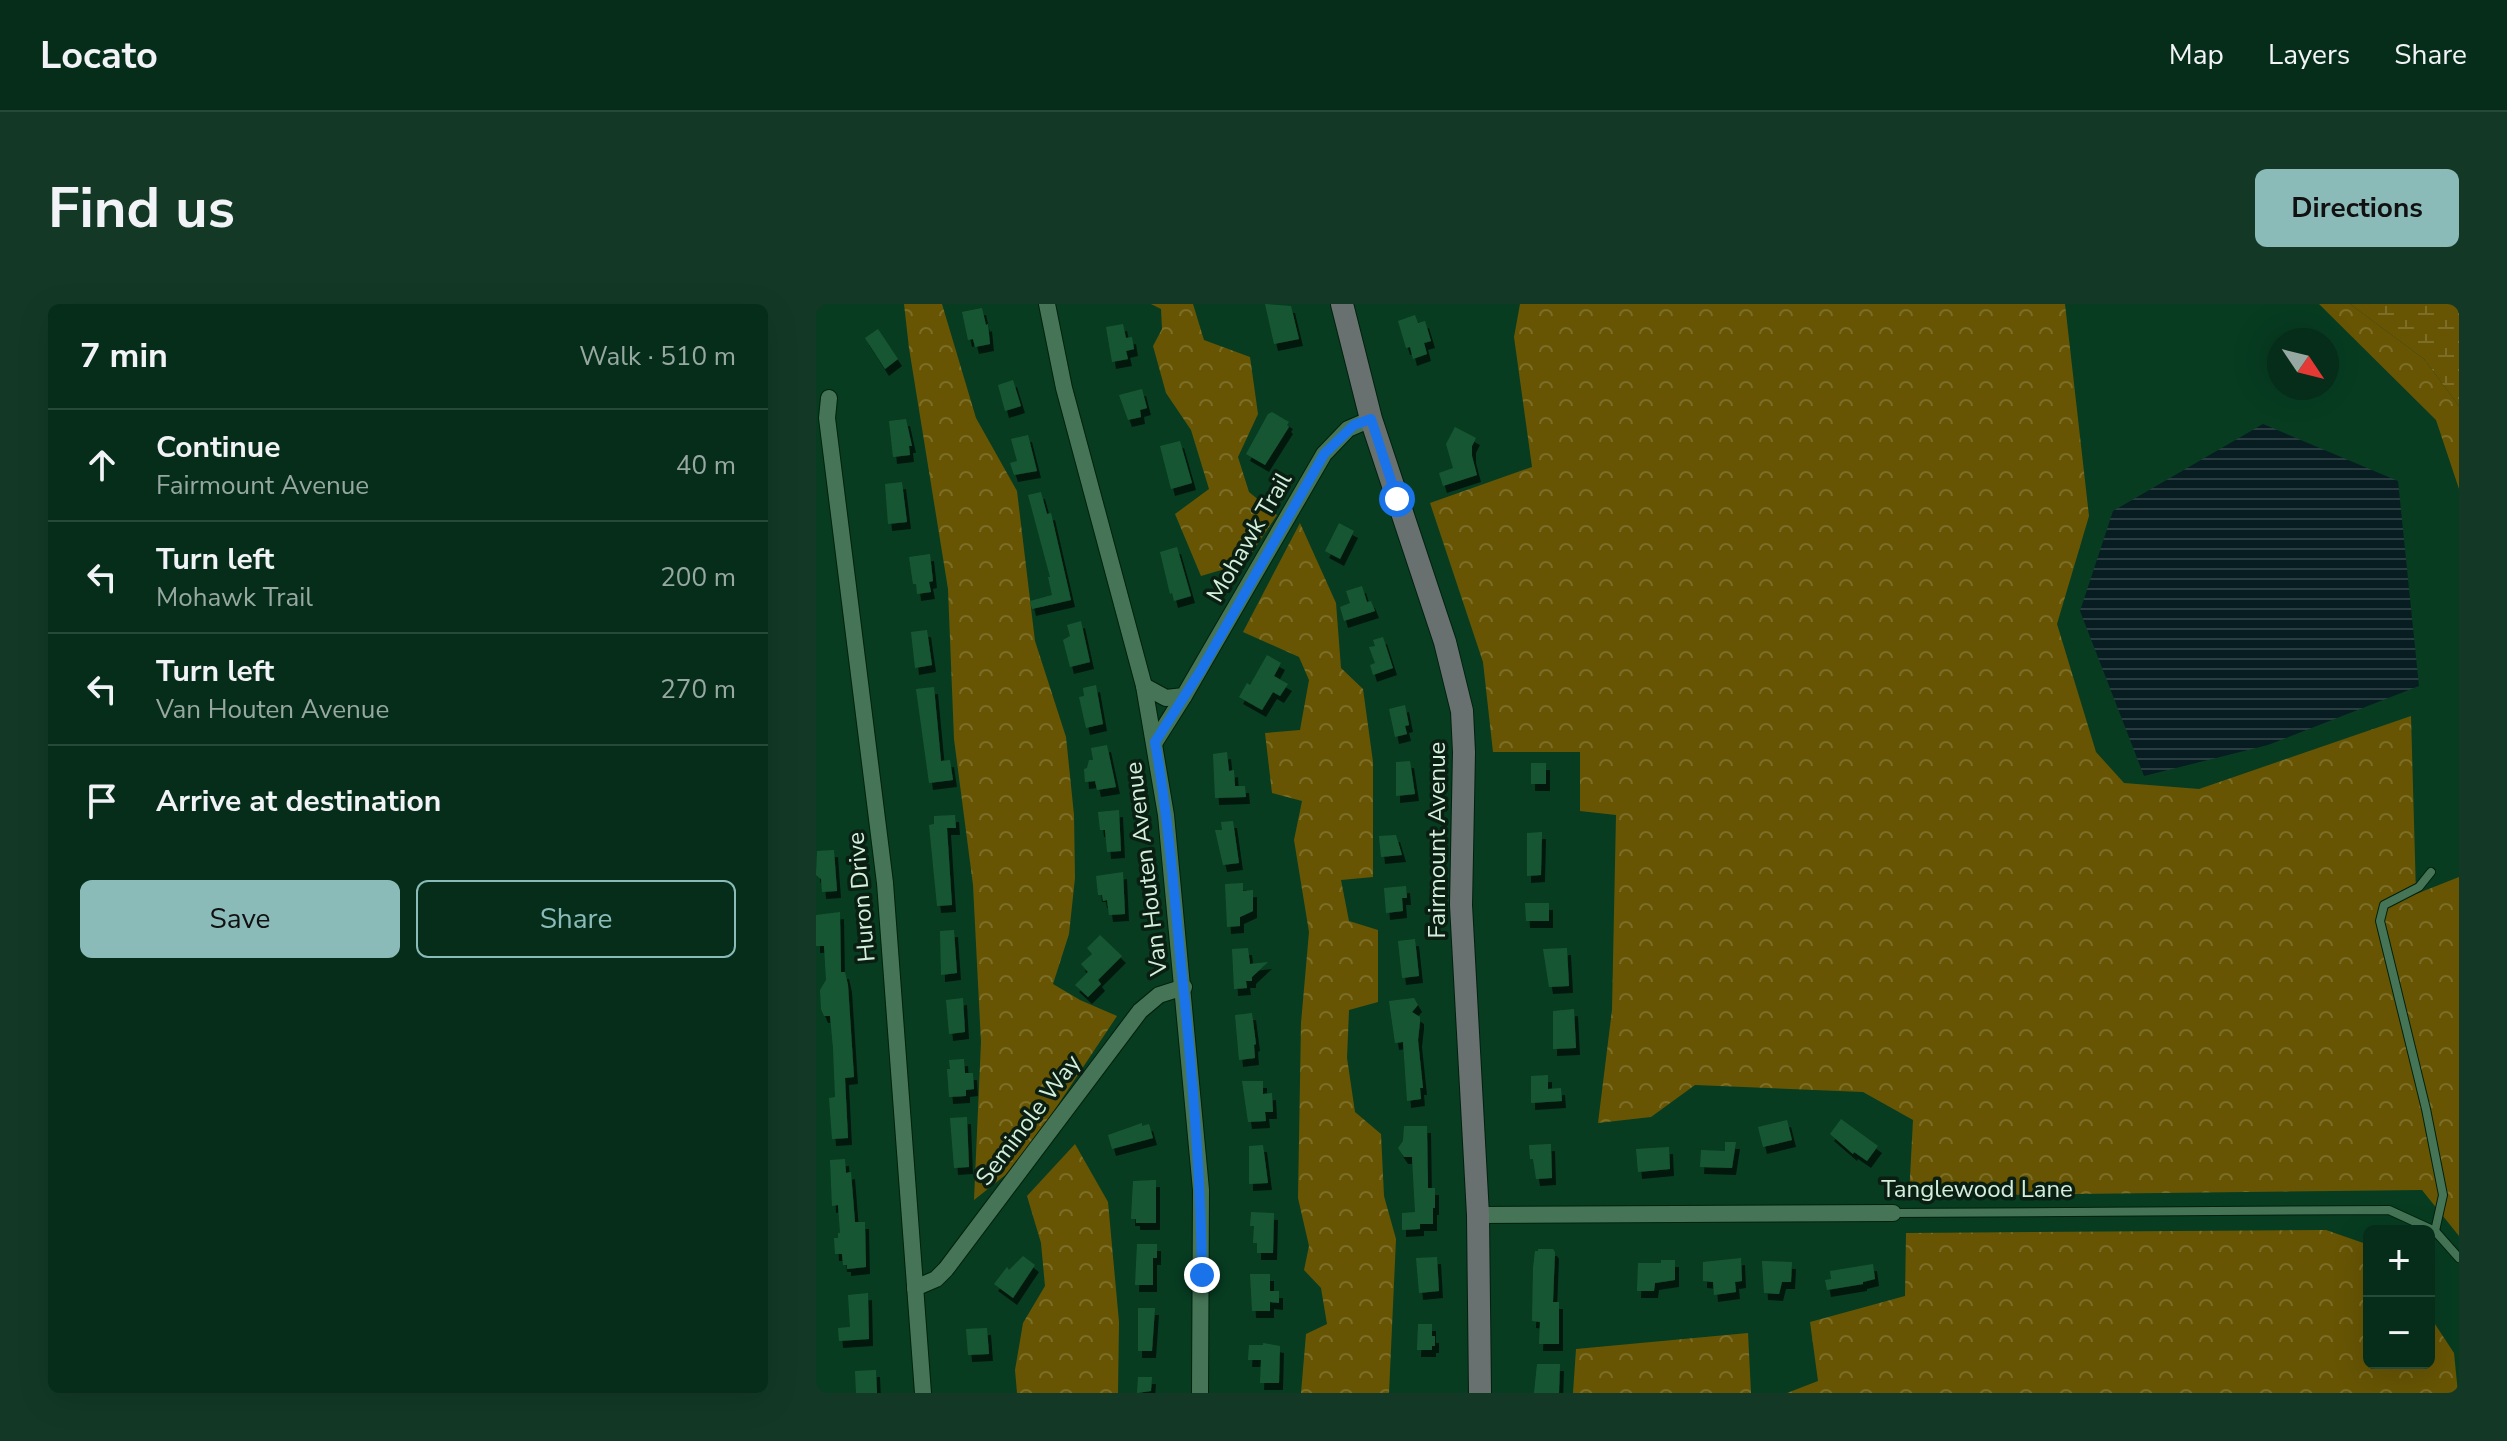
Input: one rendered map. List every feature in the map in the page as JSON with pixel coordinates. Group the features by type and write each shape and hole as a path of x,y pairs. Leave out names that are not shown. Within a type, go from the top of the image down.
{"main road":[{"name":"Fairmount Avenue","path":"1342,304 1371,419 1445,642 1462,711 1461,905 1478,1215 1480,1393"}],"street":[{"name":"Van Houten Avenue","path":"1047,304 1064,388 1144,686 1166,815 1201,1190 1200,1393"},
{"name":"Huron Drive","path":"829,398 827,418 885,883 923,1393"},
{"name":"Mohawk Trail","path":"1155,742 1324,454 1354,425 1371,419"},
{"path":"1144,686 1166,698 1184,696"},
{"name":"Seminole Way","path":"915,1288 936,1279 946,1269 1140,1011 1159,995 1184,987"},
{"name":"Tanglewood Lane","path":"1478,1215 1893,1213"}],"lane":[{"path":"2431,872 2419,887 2384,905 2380,921 2426,1109 2443,1195 2435,1231"},
{"name":"Tanglewood Lane","path":"1893,1213 2389,1210 2422,1225"},
{"name":"Tanglewood Lane","path":"2435,1231 2459,1258"}],"green space":[{"path":"904,304 942,304 976,418 1017,491 1035,641 1066,737 1074,815 1075,878 1069,934 1053,984 1117,1016 1018,1165 974,1200 981,1042 973,885 954,739 948,589"},
{"path":"1151,304 1193,304 1204,340 1250,357 1258,414 1238,457 1249,492 1277,515 1245,563 1201,576 1175,514 1209,489 1191,430 1166,393 1153,346 1162,329 1161,309"},
{"path":"1520,304 2065,304 2089,516 2057,624 2096,752 2124,783 2199,789 2411,716 2416,894 2459,877 2459,1236 2422,1190 1909,1196 1913,1120 1863,1092 1695,1085 1651,1117 1598,1123 1612,1010 1616,815 1580,811 1580,752 1493,752 1483,662 1430,503 1532,467 1514,337"},
{"path":"2319,304 2350,304 2424,359 2459,406 2459,489 2436,420"},
{"path":"2350,304 2459,304 2459,406 2424,359"},
{"path":"1300,523 1336,603 1341,668 1363,689 1373,762 1373,877 1341,880 1349,921 1378,930 1378,1002 1349,1010 1347,1058 1355,1112 1381,1134 1384,1196 1396,1239 1389,1393 1301,1393 1306,1334 1327,1324 1321,1288 1304,1270 1309,1246 1298,1198 1301,1023 1309,932 1294,840 1302,801 1272,793 1265,733 1300,730 1309,680 1299,657 1243,632"},
{"path":"1075,1144 1108,1202 1119,1322 1118,1393 1017,1393 1015,1370 1023,1323 1045,1286 1041,1243 1027,1196"},
{"path":"2326,1230 2363,1243 2363,1369 2435,1369 2435,1324 2454,1353 2458,1393 1787,1393 1818,1381 1810,1322 1905,1296 1906,1233"},
{"path":"1748,1333 1751,1393 1573,1393 1576,1349"}],"water":[{"path":"2263,424 2398,481 2419,686 2268,745 2144,776 2080,611 2113,511"}],"building":[{"path":"1265,304 1291,306 1299,339 1274,344"},
{"path":"982,308 990,344 975,347 973,339 968,340 962,312"},
{"path":"1415,315 1418,323 1425,321 1431,341 1424,343 1427,354 1413,359 1410,347 1406,348 1398,321"},
{"path":"1123,324 1126,338 1132,337 1134,349 1126,351 1128,359 1112,362 1106,327"},
{"path":"878,329 898,359 885,369 865,338"},
{"path":"1013,380 1021,406 1005,411 998,385"},
{"path":"1142,389 1147,408 1140,410 1141,417 1128,420 1119,395"},
{"path":"1272,412 1289,422 1289,427 1265,465 1246,454"},
{"path":"906,419 912,446 909,446 910,455 893,457 889,421"},
{"path":"1455,427 1476,438 1472,456 1477,475 1443,486 1439,473 1453,468 1446,444"},
{"path":"1028,435 1037,471 1014,475 1010,463 1017,461 1011,439"},
{"path":"1180,441 1192,483 1171,489 1160,446"},
{"path":"902,482 907,522 888,524 885,484"},
{"path":"1041,492 1047,514 1051,513 1071,600 1032,609 1030,601 1052,595 1028,495"},
{"path":"1339,523 1354,531 1340,559 1325,551"},
{"path":"1177,547 1191,596 1174,601 1160,552"},
{"path":"930,554 931,592 917,594 909,557"},
{"path":"1362,586 1367,602 1371,601 1375,611 1344,621 1340,607 1350,603 1346,591"},
{"path":"1081,621 1090,662 1070,667 1063,640 1070,636 1067,625"},
{"path":"927,630 932,665 915,668 911,632"},
{"path":"1383,637 1393,668 1373,675 1370,665 1375,663 1369,647 1375,646 1373,640"},
{"path":"1267,655 1281,663 1274,676 1288,684 1280,696 1273,692 1262,710 1239,697 1247,683 1250,685"},
{"path":"1096,685 1103,724 1086,728 1079,697 1084,696 1083,688"},
{"path":"934,687 941,761 950,760 953,780 929,783 916,689"},
{"path":"1405,705 1409,725 1405,726 1407,734 1395,737 1389,709"},
{"path":"1107,745 1116,787 1097,790 1095,781 1085,782 1084,769 1089,760 1093,760 1091,748"},
{"path":"1227,752 1229,771 1234,770 1235,786 1245,786 1246,797 1215,798 1213,754"},
{"path":"1410,761 1415,794 1396,796 1396,762"},
{"path":"1531,763 1546,763 1546,784 1531,784"},
{"path":"1119,810 1121,851 1107,852 1105,830 1100,830 1098,812"},
{"path":"955,815 956,828 947,828 952,905 937,906 929,825 934,824 934,816"},
{"path":"1233,821 1239,863 1223,865 1215,830 1222,830 1221,822"},
{"path":"1542,832 1541,875 1527,876 1527,833"},
{"path":"1396,835 1402,855 1381,857 1379,836"},
{"path":"834,850 837,891 822,892 821,879 816,875 817,851"},
{"path":"1123,872 1125,914 1109,915 1107,900 1103,901 1102,895 1098,895 1096,876"},
{"path":"1243,883 1243,891 1253,890 1253,911 1240,917 1240,926 1227,927 1225,884"},
{"path":"1406,886 1407,898 1402,898 1403,911 1386,913 1384,888"},
{"path":"1525,903 1549,903 1549,921 1526,921"},
{"path":"840,912 841,972 845,972 848,985 854,1077 845,1078 848,1138 832,1139 829,1098 835,1097 833,1048 830,1016 824,1016 821,1009 820,990 826,980 824,946 816,946 816,915"},
{"path":"954,930 957,973 941,975 940,931"},
{"path":"1100,935 1122,956 1098,980 1101,984 1088,997 1075,985 1088,972 1081,964 1092,954 1087,948"},
{"path":"1415,939 1419,976 1402,978 1398,941"},
{"path":"1248,948 1250,964 1268,962 1252,977 1252,981 1246,981 1247,988 1234,989 1232,949"},
{"path":"1567,948 1569,986 1549,987 1543,949"},
{"path":"963,998 965,1032 949,1034 946,1000"},
{"path":"1414,998 1418,1005 1412,1012 1420,1017 1418,1040 1423,1088 1420,1088 1421,1099 1407,1101 1403,1042 1395,1043 1389,1001"},
{"path":"1574,1009 1576,1048 1553,1049 1553,1011"},
{"path":"1252,1013 1255,1058 1239,1060 1235,1015"},
{"path":"964,1059 965,1073 973,1073 974,1089 966,1090 966,1096 949,1097 949,1060"},
{"path":"1548,1075 1548,1089 1561,1088 1562,1101 1531,1103 1531,1076"},
{"path":"1242,1081 1263,1081 1263,1094 1272,1093 1273,1112 1265,1112 1266,1121 1248,1122"},
{"path":"967,1117 969,1167 954,1168 950,1118"},
{"path":"1841,1119 1878,1146 1867,1161 1853,1154 1830,1134"},
{"path":"1787,1120 1792,1140 1763,1147 1758,1127"},
{"path":"1142,1123 1142,1126 1149,1124 1153,1138 1112,1149 1108,1135"},
{"path":"1404,1126 1427,1126 1428,1188 1435,1188 1435,1208 1433,1224 1420,1224 1420,1229 1402,1230 1402,1213 1415,1212 1412,1157 1404,1157 1398,1148 1403,1141"},
{"path":"1725,1142 1736,1142 1732,1168 1700,1167 1701,1150 1725,1151"},
{"path":"1551,1144 1552,1178 1536,1179 1529,1145"},
{"path":"1263,1145 1268,1183 1249,1184 1249,1146"},
{"path":"1669,1147 1670,1169 1638,1172 1636,1149"},
{"path":"845,1159 846,1173 851,1172 855,1222 865,1222 866,1267 847,1269 847,1265 843,1265 842,1254 835,1254 834,1238 838,1238 840,1233 838,1205 832,1206 830,1160"},
{"path":"1156,1180 1156,1223 1136,1223 1136,1219 1131,1219 1133,1181"},
{"path":"1251,1212 1274,1213 1273,1253 1257,1253 1257,1243 1253,1243 1254,1226 1250,1226"},
{"path":"1137,1244 1157,1244 1157,1258 1153,1258 1153,1285 1135,1285"},
{"path":"1538,1249 1553,1249 1555,1252 1553,1302 1559,1302 1559,1344 1539,1344 1540,1322 1532,1321 1533,1268"},
{"path":"1023,1256 1035,1265 1013,1298 994,1284 1007,1267 1009,1270"},
{"path":"1437,1257 1439,1291 1419,1293 1416,1258"},
{"path":"1741,1258 1742,1281 1735,1282 1736,1292 1714,1295 1713,1282 1703,1281 1703,1262"},
{"path":"1661,1260 1675,1260 1675,1280 1655,1283 1654,1291 1637,1291 1638,1263 1661,1263"},
{"path":"1762,1261 1792,1262 1791,1282 1782,1282 1779,1294 1764,1293"},
{"path":"1873,1264 1875,1279 1827,1290 1825,1280 1831,1279 1830,1271"},
{"path":"1250,1274 1270,1274 1270,1291 1279,1291 1279,1303 1270,1302 1270,1311 1252,1311"},
{"path":"868,1293 869,1339 839,1341 838,1328 850,1327 848,1295"},
{"path":"1138,1308 1155,1308 1152,1351 1138,1351"},
{"path":"1418,1324 1432,1324 1435,1346 1432,1350 1417,1350"},
{"path":"987,1328 989,1354 968,1355 966,1329"},
{"path":"1263,1343 1280,1346 1279,1383 1260,1383 1261,1360 1248,1360 1249,1345"},
{"path":"1537,1364 1560,1364 1559,1393 1534,1393"},
{"path":"876,1370 877,1393 856,1393 855,1371"},
{"path":"1138,1377 1152,1377 1151,1391 1137,1393"}],"route":[{"path":"1202,1275 1201,1190 1195,1106 1166,815 1155,742 1201,670 1324,454 1354,425 1371,419 1397,499"}]}
